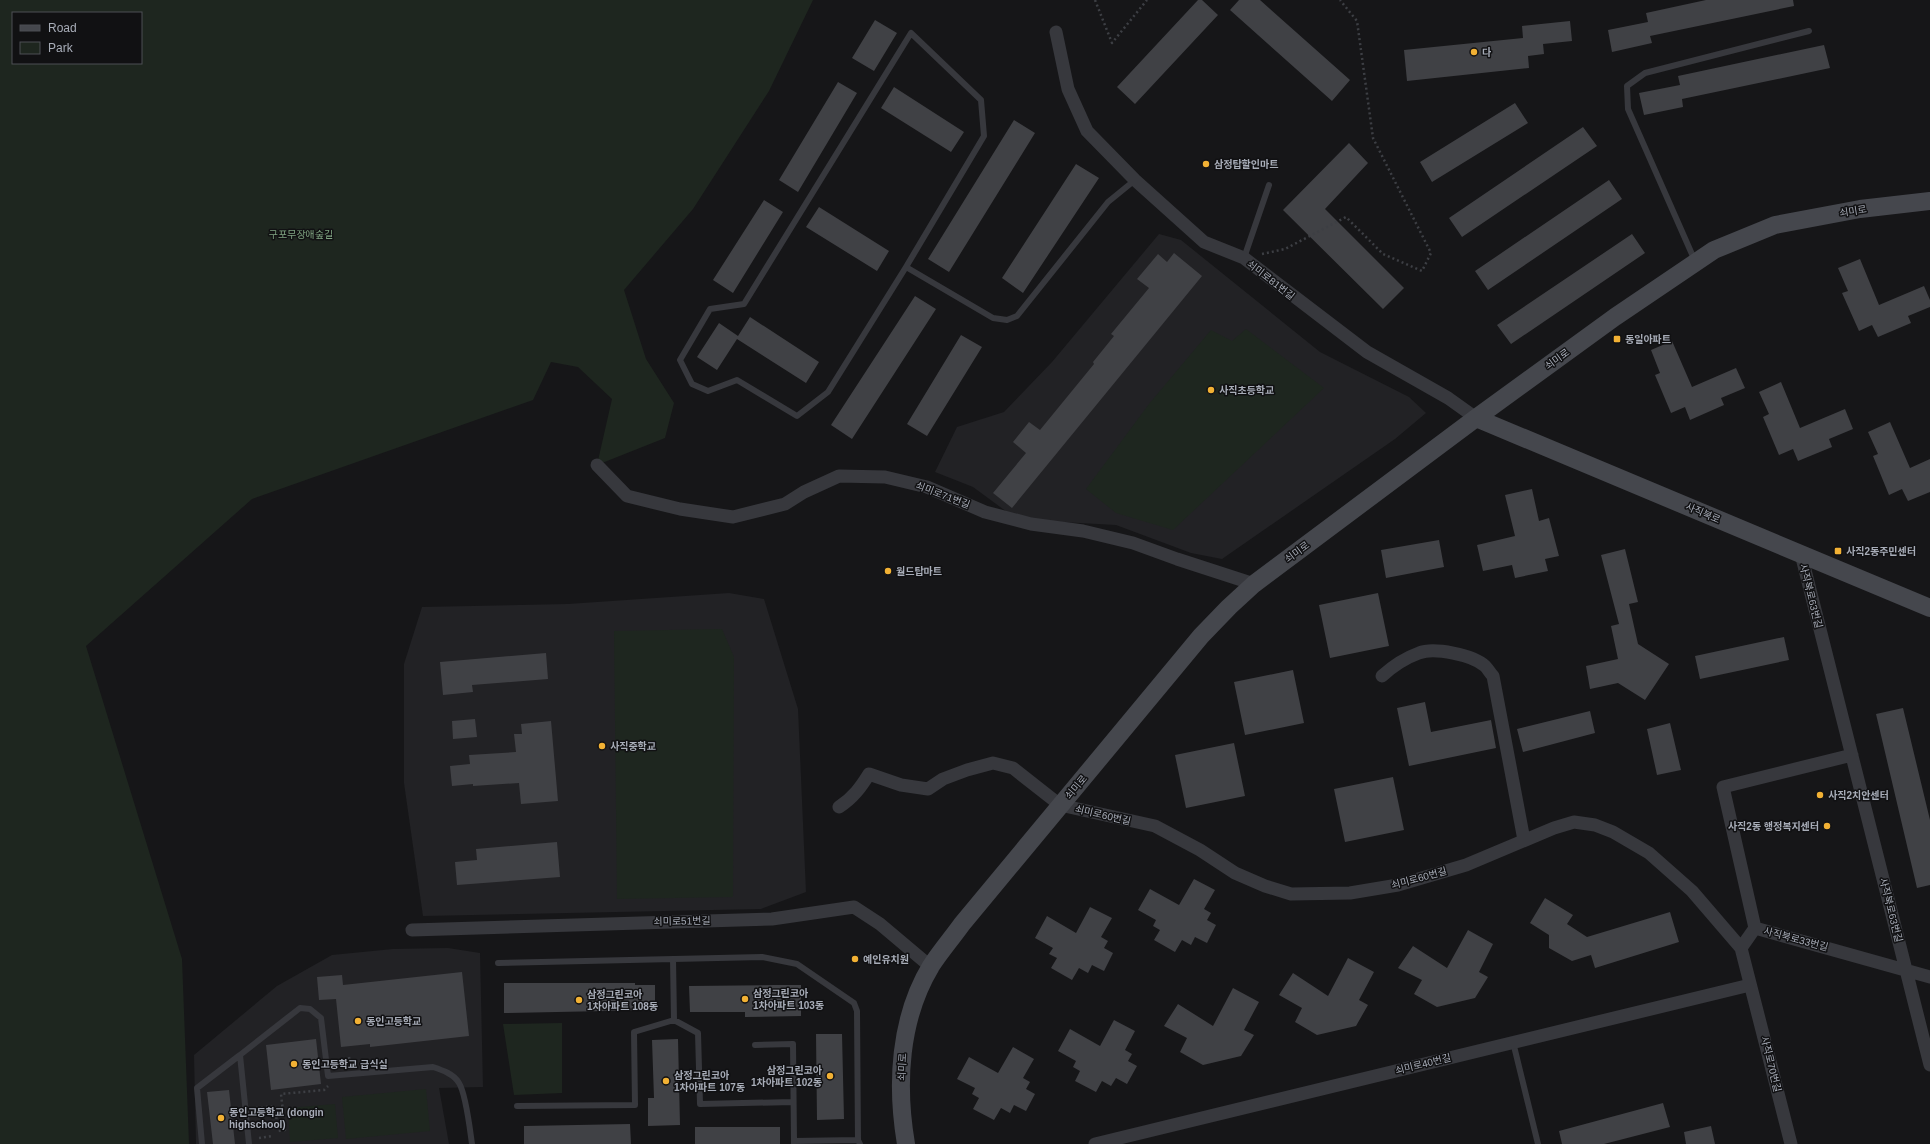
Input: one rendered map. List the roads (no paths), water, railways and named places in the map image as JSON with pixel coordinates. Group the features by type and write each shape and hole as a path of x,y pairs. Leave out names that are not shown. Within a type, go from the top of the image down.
{"main road":[{"name":"쇠미로","path":"906,1144 902,1110 903,1050 914,1006 931,966 962,924 1202,636 1254,584 1476,418 1615,317 1714,250 1775,225 1860,209 1930,201"},
{"name":"사직북로","path":"1476,418 1930,608"}],"street":[{"name":"쇠미로81번길","path":"1056,32 1068,89 1087,131 1135,180 1204,242 1244,258 1367,352 1448,398 1476,418"},
{"name":"쇠미로71번길","path":"597,466 627,496 680,509 733,517 784,504 804,492 839,476 886,477 927,487 985,512 1031,524 1083,531 1133,543 1254,584"},
{"name":"사직북로63번길","path":"1801,554 1930,1065"},
{"path":"1382,676 1395,664 1420,652 1437,651 1455,653 1471,658 1484,665 1492,676 1524,840"},
{"name":"사직북로33번길","path":"1852,755 1723,787 1755,928 1930,977"},
{"path":"839,806 848,802 858,792 869,774 901,785 928,789 943,779 967,770 993,763 1013,768 1060,805"},
{"name":"쇠미로60번길","path":"1060,805 1155,826 1200,850 1235,873 1265,886 1291,894 1350,893 1398,885 1466,865 1554,828 1574,822 1595,825 1613,832 1649,853 1692,891 1741,948"},
{"name":"쇠미로51번길","path":"412,930 772,919 854,907 880,924 931,966"},
{"path":"1741,948 1755,928"},
{"name":"사직로70번길","path":"1741,948 1791,1144"},
{"name":"쇠미로40번길","path":"1096,1144 1750,985"}],"lane":[{"path":"1696,262 1628,109 1627,86 1645,73 1809,31"},
{"path":"912,33 981,100 984,136 906,267 828,392 797,416 737,380 708,391 692,384 680,360 710,309 744,304 912,33"},
{"path":"906,267 993,318 1007,320 1017,316 1108,202 1135,180"},
{"path":"1244,258 1269,185"},
{"path":"498,963 762,958 781,960 797,964 854,1003 857,1011 859,1142 794,1143 793,1044 756,1045"},
{"path":"673,959 674,1020"},
{"path":"202,1144 197,1088 300,1008 310,1009 321,1018 328,1076 433,1067 447,1072 459,1082 466,1106 472,1144"},
{"path":"517,1106 635,1105 634,1032 674,1020 698,1033 700,1104 794,1102"},
{"path":"1513,1042 1538,1144"},
{"path":"240,1055 249,1144"}],"place":[{"name":"다","path":"1474,52"},
{"name":"삼정탑할인마트","path":"1206,164"},
{"name":"동일아파트","path":"1617,339"},
{"name":"사직초등학교","path":"1211,390"},
{"name":"사직2동주민센터","path":"1838,551"},
{"name":"월드탑마트","path":"888,571"},
{"name":"사직중학교","path":"602,746"},
{"name":"사직2치안센터","path":"1820,795"},
{"name":"사직2동 행정복지센터","path":"1827,826"},
{"name":"예인유치원","path":"855,959"},
{"name":"삼정그린코아 1차아파트 103동","path":"745,999"},
{"name":"삼정그린코아 1차아파트 108동","path":"579,1000"},
{"name":"동인고등학교","path":"358,1021"},
{"name":"동인고등학교 급식실","path":"294,1064"},
{"name":"삼정그린코아 1차아파트 102동","path":"830,1076"},
{"name":"삼정그린코아 1차아파트 107동","path":"666,1081"},
{"name":"동인고등학교 (dongin highschool)","path":"221,1118"}],"park label":[{"name":"구포무장애숲길","path":"301,234"}]}
